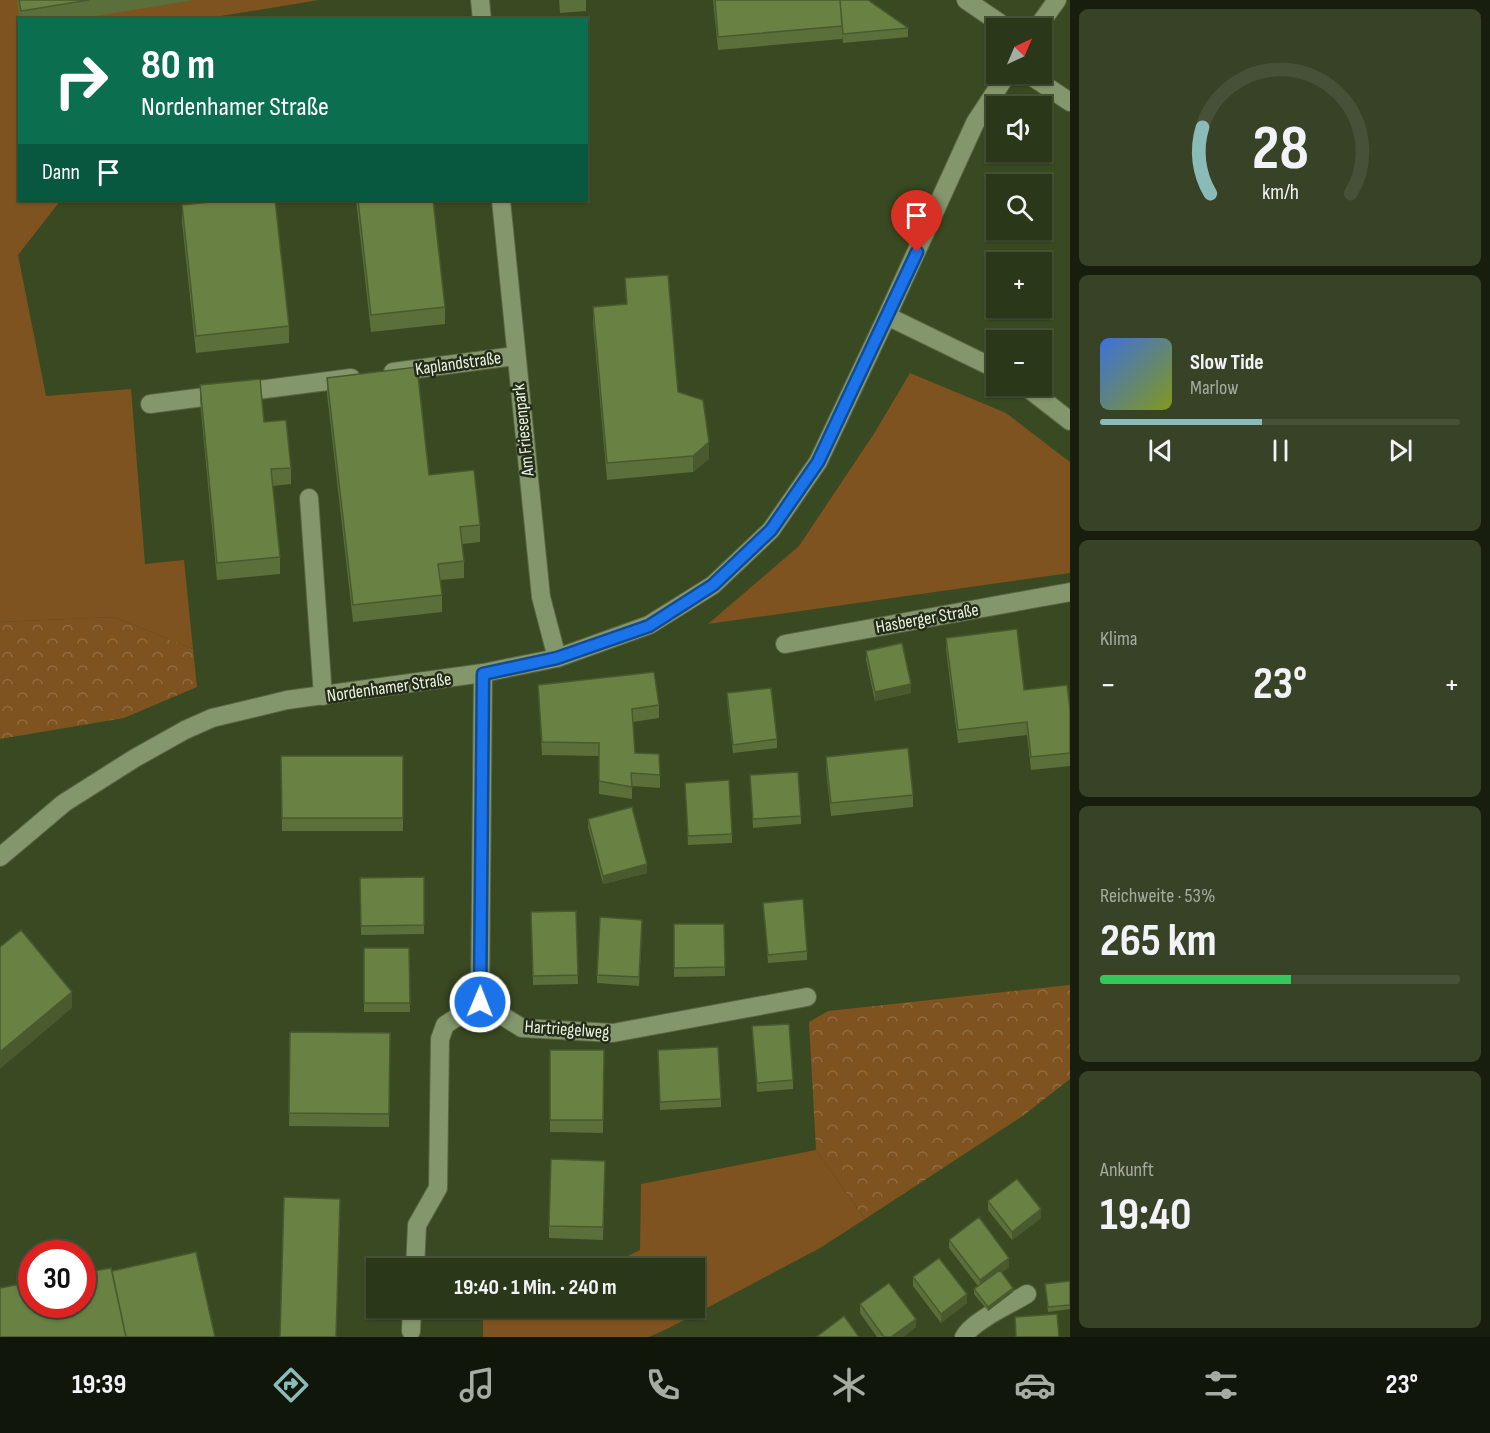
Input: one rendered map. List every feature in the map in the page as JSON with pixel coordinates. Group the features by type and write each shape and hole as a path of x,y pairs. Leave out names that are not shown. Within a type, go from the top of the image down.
{"street":[{"path":"480,0 482,18"},
{"path":"966,0 992,18"},
{"path":"1044,18 1057,0"},
{"name":"Nordenhamer Straße","path":"0,856 64,803 135,758 212,718 287,700 483,674 557,658 649,626 713,585 771,530 818,462 975,123 1000,84"},
{"path":"1043,84 1070,102"},
{"name":"Am Friesenpark","path":"501,201 541,597 557,658"},
{"path":"887,316 986,364"},
{"name":"Kaplandstraße","path":"150,404 515,356"},
{"path":"1038,396 1070,421"},
{"path":"309,498 323,696"},
{"name":"Hasberger Straße","path":"785,644 1070,592"},
{"path":"416,1258 417,1225 438,1188 440,1039 445,1025 480,1002 483,674"},
{"name":"Hartriegelweg","path":"480,1002 522,1028 613,1033 807,997"},
{"path":"964,1337 977,1324 1026,1294"},
{"path":"411,1331 412,1318"}],"green space":[{"path":"0,0 319,0 209,18 18,18 18,201 60,201 18,255 46,396 131,389 145,564 184,560 193,649 114,617 0,622"},
{"path":"910,373 1006,413 1070,462 1070,573 708,624 799,546 875,432"},
{"path":"114,617 193,649 197,687 124,718 0,739 0,622"},
{"path":"1070,985 1070,1079 1024,1115 865,1219 816,1150 809,1022 828,1011"},
{"path":"816,1150 865,1219 820,1248 705,1309 705,1258 624,1258 640,1250 641,1184"},
{"path":"483,1318 688,1318 649,1337 483,1337"}],"building":[{"path":"19,0 89,0 21,11"},
{"path":"715,0 840,0 842,26 718,37"},
{"path":"840,0 868,0 908,28 843,34"},
{"path":"220,201 275,201 289,326 196,336 182,205"},
{"path":"358,201 433,201 445,307 371,315"},
{"path":"668,275 678,392 703,400 709,442 693,456 607,463 593,307 627,304 625,278"},
{"path":"417,367 429,475 474,470 480,525 460,527 464,561 438,564 442,595 353,605 327,378"},
{"path":"260,379 264,422 286,420 291,468 271,469 280,557 217,563 200,385"},
{"path":"1017,629 1024,690 1067,685 1070,710 1070,753 1031,757 1027,722 958,730 946,638"},
{"path":"902,643 911,684 875,692 866,651"},
{"path":"654,672 659,705 632,709 635,753 659,754 660,775 631,773 632,787 599,781 599,743 542,742 538,685"},
{"path":"771,688 777,739 733,745 727,693"},
{"path":"908,748 913,795 831,803 826,757"},
{"path":"281,756 403,756 403,818 282,818"},
{"path":"798,772 801,816 753,819 750,775"},
{"path":"729,780 732,834 688,836 685,783"},
{"path":"632,807 647,864 603,876 588,819"},
{"path":"424,877 424,925 361,926 360,878"},
{"path":"803,899 807,951 768,955 763,903"},
{"path":"576,911 578,975 533,976 531,912"},
{"path":"600,917 642,920 639,977 597,975"},
{"path":"674,924 724,924 725,967 674,968"},
{"path":"21,930 72,992 0,1052 0,947"},
{"path":"364,948 409,948 410,1003 364,1003"},
{"path":"789,1024 793,1080 757,1083 752,1026"},
{"path":"290,1032 390,1033 389,1114 289,1113"},
{"path":"718,1047 721,1099 660,1102 658,1050"},
{"path":"550,1050 604,1050 603,1120 550,1120"},
{"path":"551,1159 605,1161 603,1227 549,1226"},
{"path":"1017,1179 1041,1209 1012,1232 988,1201"},
{"path":"284,1197 340,1199 336,1337 280,1337"},
{"path":"979,1217 1009,1258 980,1280 949,1240"},
{"path":"196,1252 215,1337 126,1337 112,1271"},
{"path":"939,1258 967,1294 941,1314 913,1277"},
{"path":"111,1268 126,1337 0,1337 0,1288 18,1285 18,1318 96,1318 96,1271"},
{"path":"1000,1270 1013,1288 988,1307 974,1289"},
{"path":"1070,1281 1070,1305 1048,1307 1045,1284"},
{"path":"889,1283 916,1319 891,1337 884,1337 860,1304"},
{"path":"1057,1314 1059,1337 1016,1337 1015,1317"},
{"path":"844,1316 859,1337 816,1337"}],"route":[{"path":"480,1002 483,674 557,658 649,626 713,585 771,530 818,462 917,252"}]}
